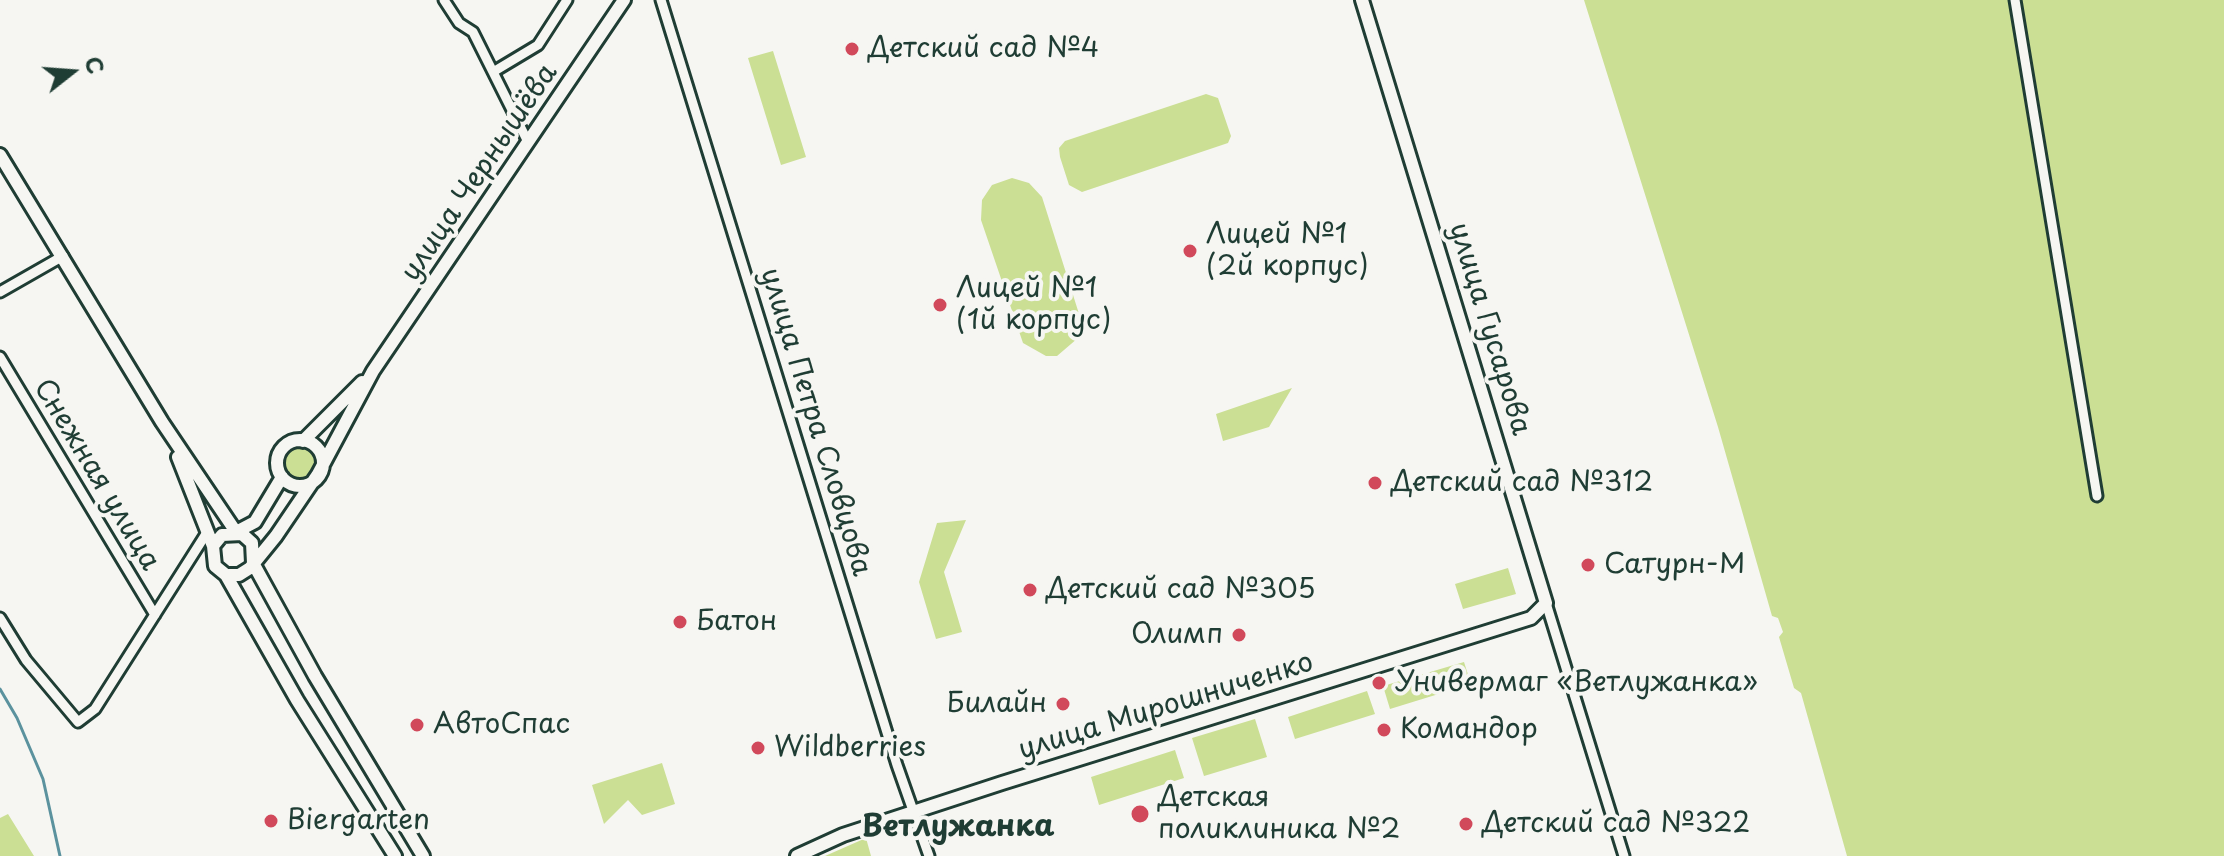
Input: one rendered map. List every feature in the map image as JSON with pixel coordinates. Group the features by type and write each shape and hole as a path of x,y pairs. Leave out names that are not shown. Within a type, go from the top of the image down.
{"street":[{"path":"444,0 459,23 473,32 528,142"},
{"path":"493,72 538,45 567,0"},
{"name":"улица Чернышёва","path":"253,563 318,474 373,371 624,0"},
{"name":"улица Петра Словцова","path":"661,0 929,856"},
{"name":"улица Гусарова","path":"1362,0 1624,856"},
{"path":"2015,0 2097,496"},
{"path":"0,155 162,422 236,532 252,543 253,563 315,676 423,856"},
{"path":"0,292 63,256"},
{"name":"Снежная улица","path":"0,357 155,615"},
{"name":"улица Чернышёва","path":"236,532 255,522 282,477 277,466 280,451 292,441 303,441 373,371"},
{"path":"162,422 191,484 206,534 213,546 212,560 226,575 297,700 395,856"},
{"path":"282,477 289,484 303,486 318,474 322,455 313,444 303,441"},
{"path":"213,546 222,535 236,532"},
{"name":"Снежная улица","path":"0,618 26,660 78,722 95,709 206,534"},
{"path":"226,575 239,575 253,563"},
{"name":"улица Мирошниченко","path":"797,856 843,835 913,812 1531,618 1546,603"}],"green space":[{"path":"1584,0 2224,0 2224,856 1847,856 1801,693 1794,688 1779,637 1783,632 1778,618 1772,616 1718,427"},
{"path":"773,51 806,157 781,165 748,58"},
{"path":"1206,94 1218,98 1231,136 1228,143 1082,192 1069,185 1059,148 1065,141"},
{"path":"1012,178 1029,183 1042,197 1080,317 1078,338 1057,356 1046,356 1023,343 981,220 982,200 992,185"},
{"path":"1292,388 1269,427 1223,441 1216,414"},
{"path":"300,447 311,452 316,463 311,474 300,479 289,474 284,463 289,452"},
{"path":"966,520 944,572 962,632 936,639 919,582 937,523"},
{"path":"1508,568 1516,594 1463,609 1455,584"},
{"path":"1464,662 1471,684 1390,709 1383,686"},
{"path":"1367,691 1375,714 1295,739 1288,717"},
{"path":"1255,719 1267,757 1204,776 1192,738"},
{"path":"1175,750 1184,778 1099,805 1091,777"},
{"path":"662,763 675,804 642,815 628,800 604,824 592,785"},
{"path":"8,814 34,856 0,856 0,818"},
{"path":"866,838 871,856 825,856"}],"waterway":[{"path":"0,689 17,718 43,779 60,856"}],"place":[{"name":"Детский сад №4","path":"852,49"},
{"name":"Лицей №1 (2й корпус)","path":"1190,251"},
{"name":"Лицей №1 (1й корпус)","path":"940,305"},
{"name":"Детский сад №312","path":"1375,483"},
{"name":"Сатурн-М","path":"1588,565"},
{"name":"Детский сад №305","path":"1030,590"},
{"name":"Батон","path":"680,622"},
{"name":"Олимп","path":"1239,635"},
{"name":"Универмаг «Ветлужанка»","path":"1379,683"},
{"name":"Билайн","path":"1063,704"},
{"name":"АвтоСпас","path":"417,725"},
{"name":"Командор","path":"1384,730"},
{"name":"Wildberries","path":"758,748"},
{"name":"Детская поликлиника №2","path":"1140,814"},
{"name":"Biergarten","path":"271,821"},
{"name":"Детский сад №322","path":"1466,824"}],"district":[{"name":"Ветлужанка","path":"958,828"}]}
